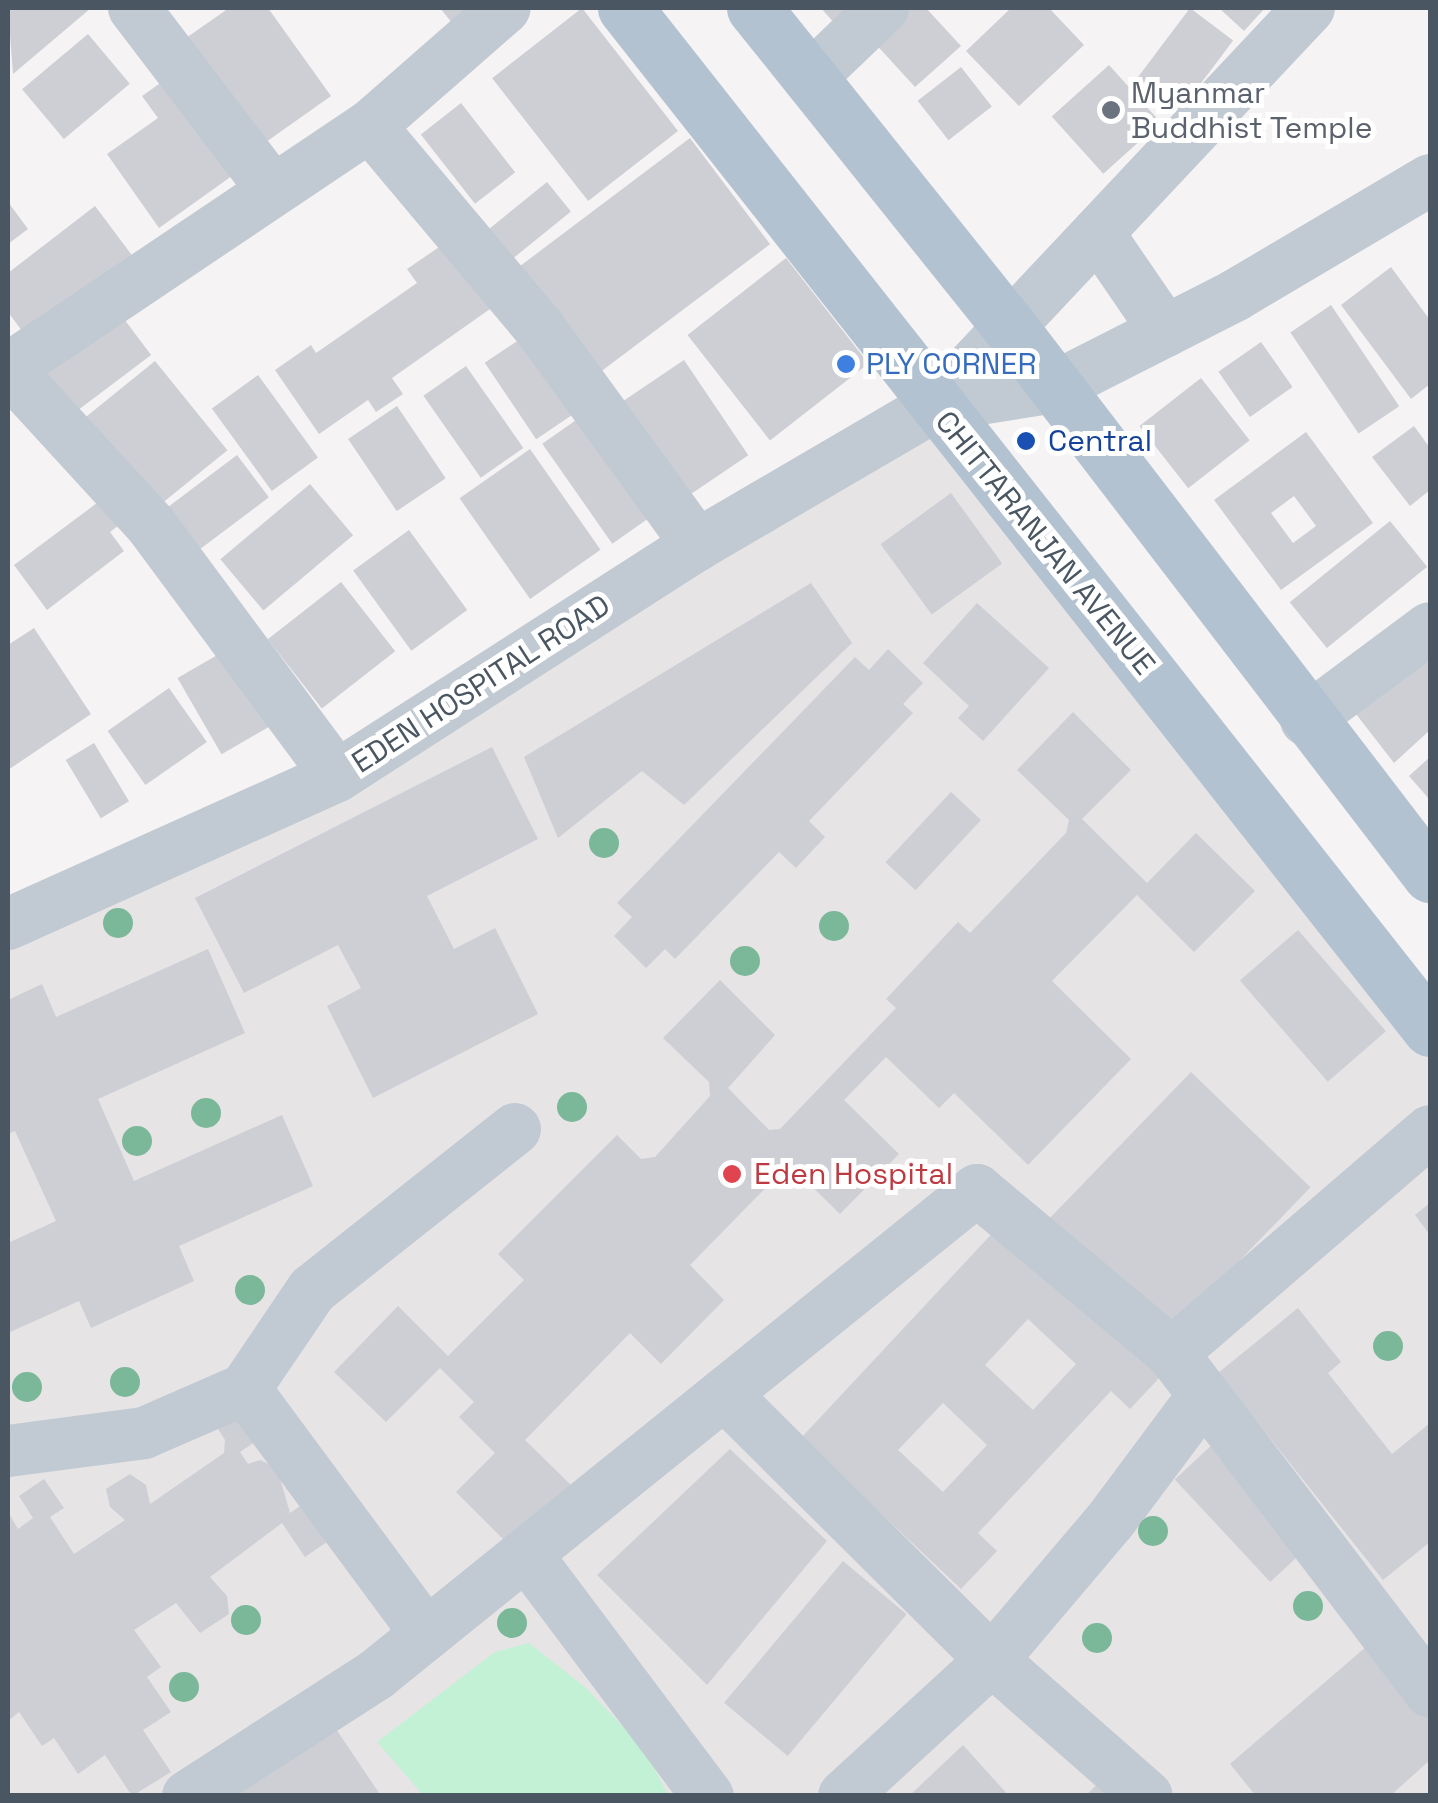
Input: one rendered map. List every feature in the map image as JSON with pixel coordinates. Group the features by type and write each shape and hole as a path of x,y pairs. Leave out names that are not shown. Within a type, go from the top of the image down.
{"main road":[{"name":"CHITTARANJAN AVENUE","path":"626,8 935,406 1430,1030"},
{"path":"754,8 1009,326 1306,720 1430,875"}],"street":[{"path":"134,8 272,190"},
{"path":"337,776 151,525 8,369 370,126 505,8"},
{"path":"810,78 883,8"},
{"path":"935,406 1309,8"},
{"path":"370,126 541,330 697,545"},
{"path":"935,406 1055,387 1165,331 1430,180"},
{"path":"1098,233 1165,331"},
{"name":"EDEN HOSPITAL ROAD","path":"8,924 337,776 697,545 935,406"},
{"path":"1306,720 1430,628"},
{"path":"8,1451 144,1433 245,1389 312,1290 514,1128"},
{"path":"1172,1353 1430,1131"},
{"path":"188,1796 377,1674 977,1190 1172,1353 1430,1692"},
{"path":"245,1389 426,1634"},
{"path":"724,1394 992,1660 1147,1796"},
{"path":"844,1796 992,1660 1110,1521 1204,1395"},
{"path":"526,1554 708,1796"}],"shaded area":[{"path":"923,418 1430,1043 1430,1795 8,1795 8,924 393,756"}],"green space":[{"path":"529,1643 586,1688 644,1749 668,1795 423,1795 377,1742 495,1652"}],"building":[{"path":"8,8 91,8 13,74"},
{"path":"229,8 268,8 331,96 252,152 176,45"},
{"path":"440,8 475,8 453,24"},
{"path":"582,8 678,131 588,201 492,78"},
{"path":"821,8 851,8 834,23"},
{"path":"885,8 926,8 961,46 915,87 862,29"},
{"path":"1011,8 1049,8 1084,45 1019,106 966,51"},
{"path":"1190,8 1233,40 1178,113 1135,81"},
{"path":"1219,8 1265,8 1244,31"},
{"path":"88,34 130,84 64,139 22,89"},
{"path":"1109,65 1161,122 1103,174 1052,117"},
{"path":"961,67 992,106 948,140 918,101"},
{"path":"176,72 243,168 159,228 107,154 158,118 142,96"},
{"path":"461,103 515,172 475,204 421,134"},
{"path":"690,138 770,244 594,377 514,270"},
{"path":"547,182 571,212 499,269 476,240"},
{"path":"8,202 28,229 8,244"},
{"path":"95,206 137,262 31,343 8,312 8,273"},
{"path":"445,243 490,309 392,378 403,394 376,412 368,400 319,434 275,370 311,345 316,353 417,283 407,269"},
{"path":"786,258 868,364 770,441 687,335"},
{"path":"1391,267 1430,320 1430,384 1411,399 1341,305"},
{"path":"112,303 151,355 70,416 31,364"},
{"path":"1331,305 1399,406 1359,434 1290,332"},
{"path":"532,331 583,407 536,439 485,363"},
{"path":"1261,342 1293,387 1250,417 1218,372"},
{"path":"684,360 748,455 675,505 611,409"},
{"path":"155,361 227,450 152,511 80,422"},
{"path":"466,366 523,448 481,478 423,396"},
{"path":"258,375 318,458 272,491 212,409"},
{"path":"1201,378 1250,440 1188,488 1140,426"},
{"path":"397,406 446,478 397,511 348,439"},
{"path":"589,411 659,511 612,544 542,444"},
{"path":"1414,426 1430,448 1430,490 1410,506 1372,457"},
{"path":"1306,432 1373,523 1281,590 1214,500","holes":["1294,496 1316,526 1293,543 1271,513"]},
{"path":"530,449 601,550 530,599 460,498"},
{"path":"237,455 269,497 188,558 156,516"},
{"path":"310,484 353,535 263,611 220,559"},
{"path":"113,491 131,516 110,532 124,551 47,610 14,565"},
{"path":"951,493 1002,563 932,615 881,544"},
{"path":"1390,521 1427,567 1327,648 1290,602"},
{"path":"409,530 467,610 411,651 353,571"},
{"path":"341,582 395,651 322,709 268,639"},
{"path":"811,583 852,643 684,805 642,771 558,838 524,757"},
{"path":"977,603 1049,668 983,741 958,718 969,706 923,663"},
{"path":"34,628 91,714 8,770 8,645"},
{"path":"1430,635 1430,730 1394,763 1356,714"},
{"path":"888,649 923,683 903,704 913,713 809,821 825,837 796,868 779,852 675,959 665,949 646,968 614,936 632,917 617,903 855,657 869,670"},
{"path":"226,650 270,726 222,754 178,678"},
{"path":"169,688 207,742 145,785 108,731"},
{"path":"1073,712 1131,770 1082,819 1147,883 1196,833 1255,891 1194,952 1137,895 1052,981 1131,1059 1028,1165 954,1093 939,1108 886,1057 844,1100 899,1154 840,1214 789,1164 690,1265 724,1300 661,1364 630,1333 525,1440 573,1487 512,1548 456,1492 495,1453 459,1417 474,1402 440,1368 386,1422 334,1372 398,1306 448,1356 524,1280 498,1254 617,1135 641,1159 655,1157 710,1096 709,1082 663,1038 720,980 775,1035 728,1088 769,1130 780,1129 896,1008 886,999 958,922 970,933 1066,833 1069,820 1017,770"},
{"path":"94,743 129,801 101,818 66,760"},
{"path":"492,747 538,839 427,896 454,949 495,928 538,1014 373,1098 327,1006 361,988 338,945 244,993 195,898"},
{"path":"1430,757 1430,800 1409,776"},
{"path":"951,792 981,820 916,890 886,862"},
{"path":"1298,930 1386,1031 1328,1082 1240,981"},
{"path":"208,949 245,1033 98,1099 134,1181 282,1115 313,1186 179,1246 194,1281 91,1328 79,1301 8,1333 8,1243 56,1221 15,1131 8,1134 8,1000 42,984 56,1017"},
{"path":"1191,1072 1310,1187 1165,1338 1045,1223"},
{"path":"1430,1203 1430,1235 1415,1215"},
{"path":"1001,1224 1162,1375 1130,1409 1111,1391 978,1533 997,1551 961,1589 801,1438","holes":["1028,1319 1076,1364 1033,1410 985,1365","943,1403 987,1445 943,1492 898,1450"]},
{"path":"1298,1308 1341,1362 1328,1373 1392,1454 1430,1423 1430,1542 1383,1580 1218,1373"},
{"path":"245,1391 271,1431 240,1452 248,1464 260,1460 277,1468 290,1513 315,1496 340,1533 305,1557 282,1523 210,1577 227,1596 229,1614 200,1633 176,1603 134,1630 161,1667 147,1677 171,1712 143,1730 171,1772 132,1796 105,1755 78,1774 54,1738 42,1746 19,1712 8,1721 8,1512 18,1529 33,1518 19,1496 44,1479 64,1508 50,1517 74,1554 125,1520 110,1507 106,1489 130,1474 146,1485 150,1504 224,1453 225,1440 209,1415"},
{"path":"1215,1442 1310,1544 1270,1582 1175,1480"},
{"path":"730,1449 827,1541 707,1685 597,1575"},
{"path":"843,1561 907,1614 788,1756 724,1703"},
{"path":"1374,1640 1430,1705 1430,1760 1390,1796 1256,1796 1230,1764"},
{"path":"330,1720 381,1796 221,1796"},
{"path":"963,1745 1009,1796 909,1796"},
{"path":"1106,1776 1124,1796 1085,1796"}],"place":[{"name":"Myanmar Buddhist Temple","path":"1111,110"},
{"name":"PLY CORNER","path":"846,364"},
{"name":"Central","path":"1026,441"},
{"name":"Eden Hospital","path":"732,1174"}]}
